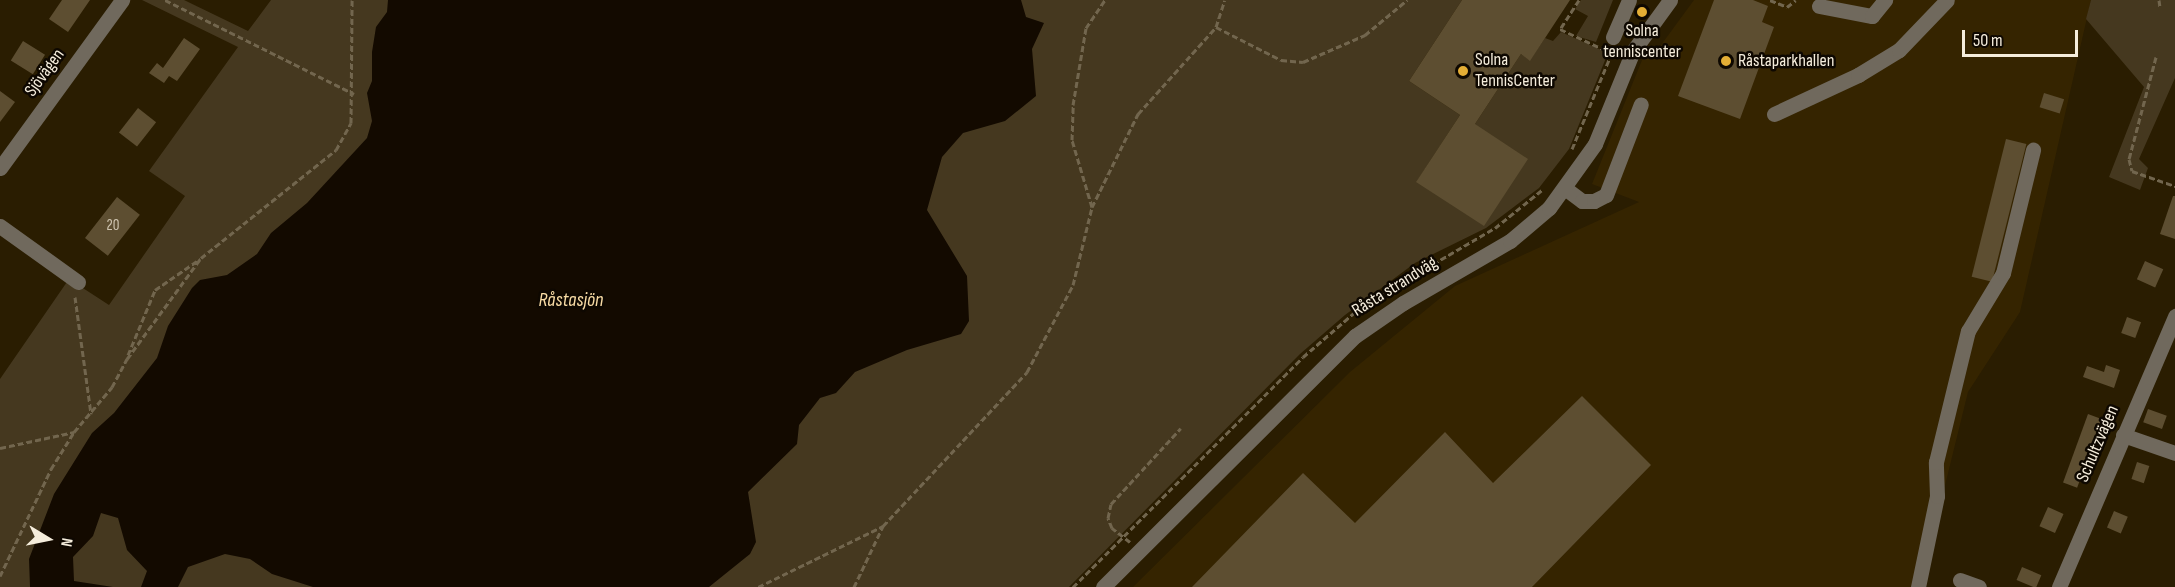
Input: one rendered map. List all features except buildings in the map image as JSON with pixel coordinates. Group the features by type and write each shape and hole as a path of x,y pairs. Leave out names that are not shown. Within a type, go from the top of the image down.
{"street":[{"name":"Sjövägen","path":"0,168 122,0"},
{"path":"1613,37 1629,0"},
{"name":"Råsta strandväg","path":"1103,587 1342,347 1403,303 1510,241 1531,226 1566,189 1595,144 1634,51 1670,0"},
{"path":"1819,6 1872,16 1885,0"},
{"path":"1774,114 1858,75 1899,50 1947,0"},
{"path":"1566,189 1582,201 1594,201 1606,195 1641,104"},
{"path":"1918,587 1937,496 1936,462 1968,331 2003,273 2033,150"},
{"path":"0,226 78,282"},
{"name":"Schultzvägen","path":"2059,587 2175,317"},
{"path":"2123,435 2175,453"},
{"path":"1960,580 1979,587"}],"path":[{"path":"165,0 354,94"},
{"path":"127,359 134,334 155,290 173,274 201,258 336,150 351,123 354,94 352,0"},
{"path":"1092,207 1072,140 1073,105 1086,28 1105,0"},
{"path":"854,587 883,526 1026,372 1073,285 1092,207 1138,114 1216,27 1225,0"},
{"path":"1216,27 1281,60 1303,62 1365,35 1407,0"},
{"path":"1579,0 1560,29 1611,53"},
{"path":"1770,0 1787,7 1796,0"},
{"path":"2159,0 2160,6"},
{"path":"2156,57 2129,159 2132,171 2175,186"},
{"path":"0,576 51,469 74,432 91,414 127,359 201,258"},
{"path":"78,282 75,295 91,414"},
{"path":"1139,550 1112,528 1108,518 1111,504 1181,428"},
{"path":"0,448 74,432"},
{"path":"758,587 883,526"}],"shaded area":[{"path":"142,0 184,0 248,31 271,0 1462,0 1409,81 1460,115 1417,181 1475,124 1521,54 1530,60 1545,38 1553,41 1561,32 1608,53 1569,149 1539,188 1486,228 1415,263 1345,315 1300,354 1069,587 0,587 0,379 69,279 109,305 185,196 149,171 238,47"},
{"path":"1581,0 1613,0 1596,42 1576,36 1588,16 1575,9"},
{"path":"1694,0 2091,0 2020,312 1968,392 1920,587 1133,587 1350,372 1455,286 1639,202 1592,184 1642,60 1661,45"},
{"path":"2091,0 2175,0 2175,78 2139,159 2148,168 2140,190 2109,177 2144,87 2086,19"}],"water":[{"name":"Råstasjön","path":"388,0 1021,0 1026,17 1044,23 1032,49 1036,96 1005,121 963,133 942,157 927,210 967,276 969,321 961,334 907,350 855,372 836,393 820,398 799,425 797,444 748,492 756,542 750,554 709,587 313,587 272,574 250,559 225,554 188,567 178,587 141,587 147,571 127,550 118,518 101,513 93,536 73,557 74,581 113,587 30,587 29,559 54,494 92,433 114,413 157,358 168,326 192,288 200,280 227,275 257,254 271,233 307,203 367,138 372,121 367,93 372,81 372,52 376,27 387,12"}],"place":[{"name":"Solna tenniscenter","path":"1642,12"},
{"name":"Råstaparkhallen","path":"1726,61"},
{"name":"Solna TennisCenter","path":"1463,71"}]}
